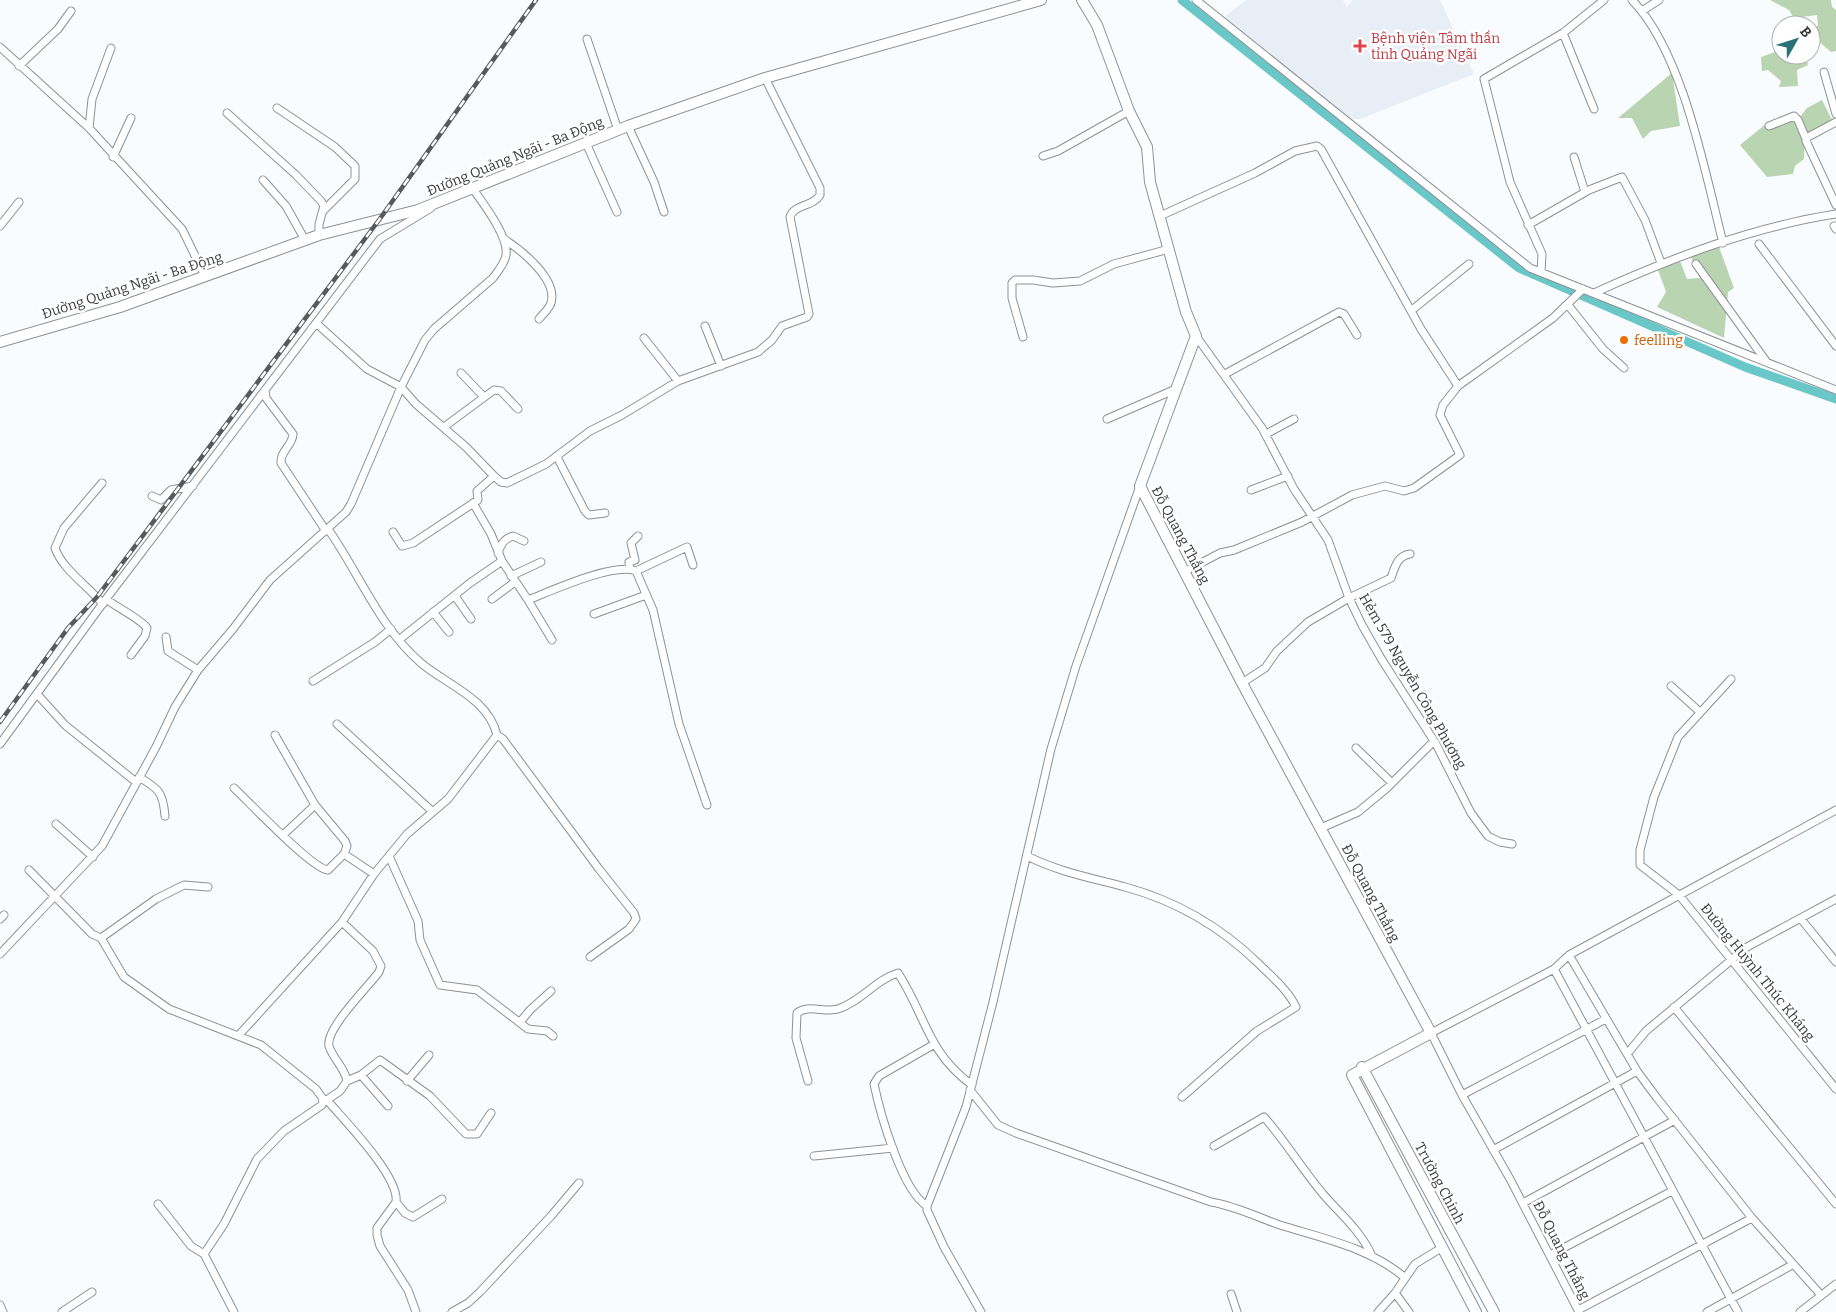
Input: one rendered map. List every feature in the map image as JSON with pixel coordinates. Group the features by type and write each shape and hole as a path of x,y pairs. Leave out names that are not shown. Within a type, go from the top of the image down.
{"street":[{"name":"Đường Quảng Ngãi - Ba Động","path":"0,342 120,306 319,235 418,210 623,128 765,78 1041,0"},
{"name":"Hẻm 579 Nguyễn Công Phương","path":"1082,0 1097,25 1129,111 1147,147 1150,182 1186,312 1196,336 1225,374 1266,434 1288,476 1328,540 1349,598 1382,660 1434,741 1471,813 1488,836 1500,842 1512,844"},
{"path":"1196,0 1518,260 1582,291 1594,293 1836,390"},
{"path":"1541,272 1542,254 1510,182 1484,79 1564,33 1604,0"},
{"path":"1632,0 1658,34 1676,73 1723,243"},
{"path":"1642,11 1659,0"},
{"path":"19,66 58,29 71,11"},
{"path":"1564,33 1594,109"},
{"path":"587,40 623,128 654,182 664,212"},
{"path":"0,47 89,128 182,230 205,276"},
{"path":"89,128 92,99 110,48"},
{"path":"1824,72 1836,114"},
{"path":"316,323 366,369 401,387 416,404 444,427 494,476 507,483 557,457 590,431 622,415 678,381 758,352 772,340 782,326 807,317 809,314 790,217 796,209 818,198 820,188 765,78"},
{"path":"277,108 335,147 357,170 355,179 323,211 319,224 319,235"},
{"path":"1043,156 1058,151 1129,111"},
{"path":"227,113 296,174 321,201 323,211"},
{"path":"1769,126 1794,116 1798,120 1810,152 1836,205"},
{"path":"113,156 131,118"},
{"path":"1806,139 1836,122"},
{"path":"586,143 617,212"},
{"path":"1160,216 1255,173 1295,150 1317,146 1321,149 1421,329 1458,386"},
{"path":"1574,157 1585,192"},
{"path":"1528,225 1585,192 1622,178 1641,212 1661,263"},
{"path":"264,180 286,206 305,240"},
{"path":"0,954 102,846 175,707 198,670 233,629 270,580 327,530 352,504 401,387 425,340 434,329 493,278 500,269 507,254 504,239 473,189"},
{"path":"0,744 104,601 380,239 386,233 415,219 442,200"},
{"path":"0,226 19,202"},
{"path":"1594,293 1661,263 1793,221 1836,214"},
{"path":"504,239 528,256 550,286 551,303 539,319"},
{"path":"1760,244 1836,346"},
{"path":"1023,337 1012,298 1012,283 1015,280 1053,283 1080,281 1114,264 1169,249"},
{"path":"1412,310 1469,264"},
{"path":"1696,264 1766,362"},
{"path":"1184,572 1220,553 1234,550 1312,516 1352,495 1385,486 1404,490 1414,488 1460,456 1440,416 1443,405 1458,386 1553,318 1582,291"},
{"path":"1570,302 1603,349 1624,368"},
{"path":"1225,374 1339,312 1344,314 1357,335"},
{"path":"705,326 721,366"},
{"path":"927,1206 951,1149 971,1088 1051,749 1076,666 1196,336"},
{"path":"644,338 678,381"},
{"path":"461,373 484,397"},
{"path":"1108,419 1176,389"},
{"path":"265,390 266,398 293,434 293,438 282,455 281,463 391,629 422,664 480,706 495,725 497,734 503,738 599,870 634,913 636,919 628,929 590,956"},
{"path":"444,427 484,397 498,390 518,409"},
{"path":"1266,434 1294,419"},
{"path":"557,457 585,511 589,515 605,513"},
{"path":"393,532 402,546 407,546 478,500 477,491 494,476"},
{"path":"1251,490 1288,476"},
{"path":"102,483 64,528 55,548 65,567 78,576 104,601 140,620 147,628 145,636 131,655"},
{"path":"152,496 161,500 171,490 193,486"},
{"name":"Đỗ Quang Thắng","path":"1140,486 1242,683 1431,1033 1462,1095 1523,1203 1578,1311"},
{"path":"473,504 491,534 502,561 552,640"},
{"path":"498,553 502,543 507,538 513,536 524,541"},
{"path":"638,536 631,543 635,560 629,562 653,610 679,724 707,805"},
{"path":"528,600 572,582 610,572 633,570 687,547 693,565"},
{"path":"1242,683 1265,668 1277,651 1308,622 1349,598 1391,578 1397,561 1404,555 1410,554"},
{"path":"400,639 502,561"},
{"path":"492,599 513,579 541,562"},
{"path":"594,614 646,595"},
{"path":"455,596 471,619"},
{"path":"433,612 448,632"},
{"path":"313,681 375,642 391,629"},
{"path":"166,637 168,650 198,670"},
{"path":"1671,686 1700,712 1731,679"},
{"path":"37,694 65,726 138,780 154,786 162,794 165,816"},
{"name":"Đường Huỳnh Thúc Kháng","path":"1700,712 1678,736 1654,797 1640,850 1640,865 1680,895 1836,1089"},
{"path":"337,724 433,812"},
{"path":"238,1036 342,922 374,874 407,834 457,788 497,734"},
{"path":"234,788 283,835 324,870 328,870 344,854 347,846 345,841 315,805 275,735"},
{"path":"1321,828 1358,812 1392,783 1434,741"},
{"path":"1356,748 1392,783"},
{"path":"283,835 315,805"},
{"path":"1362,1068 1554,969 1569,955 1836,810"},
{"path":"56,824 93,857"},
{"path":"344,854 374,874"},
{"path":"389,856 418,922 420,940 440,985 477,990 528,1029 543,1030 553,1036"},
{"path":"1027,856 1049,867 1127,887 1184,908 1242,947 1278,983 1294,1003 1296,1007 1257,1031 1182,1097"},
{"path":"29,870 92,934 101,938 124,977 169,1009 238,1036 274,1054 316,1089 379,1162 394,1185 396,1202 405,1212 413,1217 442,1199"},
{"path":"101,938 156,899 184,885 208,887"},
{"path":"1627,1054 1646,1031 1747,948 1836,899"},
{"path":"1801,918 1836,962"},
{"path":"342,922 373,951 381,966 379,972 341,1019 330,1036 330,1048 344,1071 347,1081"},
{"path":"0,940 6,947"},
{"path":"1569,955 1638,1071 1752,1218 1792,1265 1821,1295"},
{"path":"1554,969 1646,1137 1672,1192 1738,1312"},
{"path":"808,1081 796,1038 797,1013 804,1009 830,1010 842,1007 867,993 884,977 898,973 906,986 933,1045 955,1073 971,1088 998,1125 1211,1202 1230,1205 1274,1223 1371,1254 1404,1276"},
{"path":"520,1022 551,991"},
{"path":"1674,1007 1836,1204"},
{"path":"1462,1095 1606,1019"},
{"path":"933,1045 901,1062 876,1079 876,1095 893,1148 916,1196 927,1206 944,1247 981,1312"},
{"path":"406,1081 429,1055"},
{"path":"204,1254 224,1224 257,1159 284,1131 340,1090 347,1081 361,1075 380,1060 406,1081 430,1096 466,1134 477,1134 491,1113"},
{"name":"Trường Chinh","path":"1476,1312 1352,1075 1362,1068 1494,1312"},
{"path":"1493,1150 1638,1071"},
{"path":"361,1075 388,1106"},
{"path":"1214,1146 1264,1117 1282,1138 1323,1195 1365,1240 1371,1254"},
{"path":"1523,1203 1675,1120"},
{"path":"814,1156 893,1148"},
{"path":"452,1312 468,1303 480,1292 551,1216 578,1183"},
{"path":"1550,1255 1672,1192"},
{"path":"396,1202 378,1228 377,1235 380,1246 408,1290 416,1312"},
{"path":"158,1204 191,1246 204,1254 234,1312"},
{"path":"1578,1311 1752,1218"},
{"path":"1378,1312 1395,1293 1404,1276 1419,1260 1443,1247"},
{"path":"1707,1312 1792,1265"},
{"path":"1800,1312 1836,1284"},
{"path":"62,1312 92,1292"},
{"path":"1395,1293 1409,1312"},
{"path":"1231,1294 1237,1312"},
{"path":"0,1305 2,1312"}],"shaded area":[{"name":"Bệnh viện Tâm thần tỉnh Quảng Ngãi","path":"1246,0 1343,0 1347,7 1353,0 1440,0 1474,74 1360,119 1352,119 1223,18"}],"green space":[{"path":"1770,0 1831,0 1832,7 1836,10 1836,51 1831,52 1821,44 1821,15 1792,15 1789,10"},
{"path":"1771,54 1771,65 1808,65 1797,70 1798,86 1779,87 1781,81 1768,70 1762,71 1761,57"},
{"path":"1672,73 1680,126 1651,131 1643,139 1632,118 1618,118"},
{"path":"1822,100 1832,120 1805,136 1804,159 1795,166 1793,174 1767,177 1740,145 1767,123 1791,113 1800,117 1807,108"},
{"path":"1719,247 1734,288 1728,292 1724,338 1657,307 1666,292 1658,270 1680,261 1687,279 1700,278 1691,257"}],"waterway":[{"path":"1182,0 1519,268 1745,367 1836,399"}],"railway":[{"path":"0,722 68,628 97,597 379,220 536,0"}],"place":[{"name":"Bệnh viện Tâm thần tỉnh Quảng Ngãi","path":"1360,46"},
{"name":"feelling","path":"1624,340"}]}
